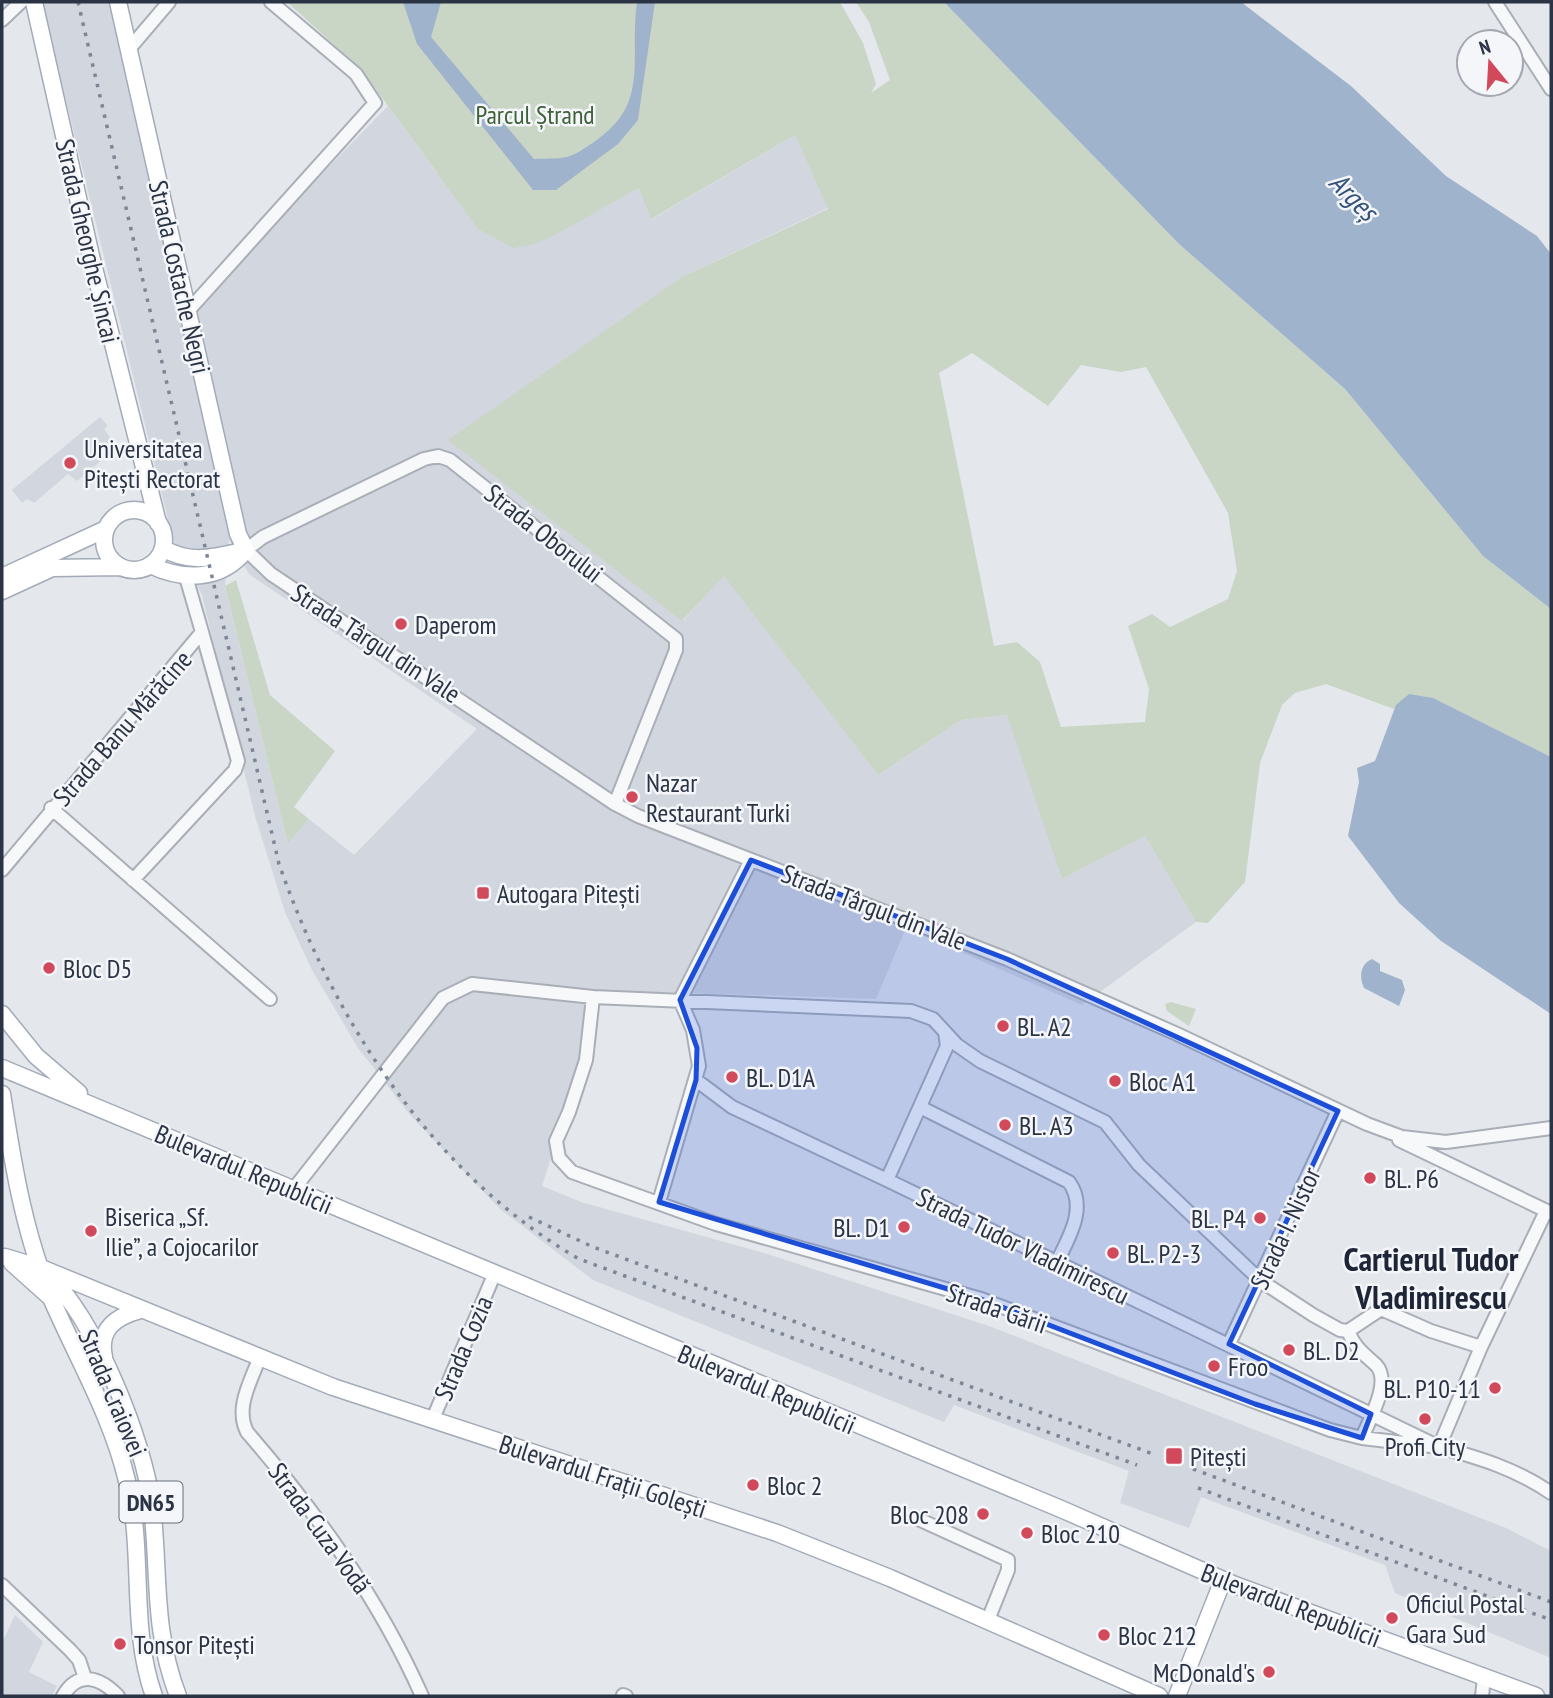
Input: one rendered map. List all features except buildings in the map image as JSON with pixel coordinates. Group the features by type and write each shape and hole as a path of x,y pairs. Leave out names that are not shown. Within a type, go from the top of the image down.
{"main road":[{"name":"Strada Gheorghe Șincai","path":"34,2 94,269 158,523"},
{"name":"Strada Costache Negri","path":"118,2 238,534 246,550"},
{"path":"134,510 148,478"},
{"path":"2,577 106,529 117,515 134,510 143,512 158,523 162,531 163,548 150,565 135,570 120,567 52,568 2,591"},
{"path":"106,529 104,547 120,567"},
{"path":"163,548 176,556 196,559 246,550"},
{"path":"150,565 186,577 220,571 236,562 246,550"},
{"path":"2,1014 21,1039 57,1077 100,1109"},
{"name":"Bulevardul Republicii","path":"2,1068 1061,1509 1223,1580 1536,1696"},
{"path":"2,1094 20,1200 41,1268"},
{"name":"DN65","path":"3,1256 41,1268 51,1298 115,1440 128,1483 136,1545 138,1629 143,1659 154,1696"},
{"name":"DN65","path":"3,1256 51,1298"},
{"name":"Bulevardul Frații Golești","path":"41,1268 259,1359 432,1421 777,1533 988,1620 1159,1696"},
{"name":"Strada Craiovei","path":"41,1268 71,1302 107,1369 134,1433 148,1479 154,1529 158,1626 178,1696"},
{"path":"107,1369 102,1349 104,1332 116,1319 140,1310"},
{"path":"1177,1696 1223,1580"}],"street":[{"path":"2,20 22,2"},
{"path":"129,49 169,2"},
{"path":"188,311 375,103 356,74 271,2"},
{"path":"1495,2 1551,89"},
{"name":"Strada Oborului","path":"246,550 263,537 424,459 438,456 450,460 676,639 676,650 615,804"},
{"name":"Strada Târgul din Vale","path":"246,550 271,574 615,804 751,860 872,904 1007,958 1177,1034 1338,1111 1402,1137 1446,1142 1551,1128"},
{"name":"Strada Banu Mărăcine","path":"3,872 51,808 202,632 186,577"},
{"path":"133,880 235,770 238,761 202,632"},
{"path":"51,808 270,999"},
{"path":"659,1202 699,1066 697,1048 680,1000 751,860"},
{"path":"293,1190 443,998 458,988 472,984 593,997 911,1011 933,1019 957,1045 980,1061 1105,1122 1139,1165 1261,1281 1331,1325 1349,1331 1358,1351 1381,1372 1382,1382 1362,1438"},
{"name":"Strada Gării","path":"593,997 586,1059 569,1112 556,1141 559,1158 572,1172 716,1224 981,1299 1255,1404 1362,1438 1439,1447"},
{"name":"Strada Tudor Vladimirescu","path":"944,1031 947,1046 887,1180 1439,1447 1496,1463 1527,1476 1551,1493"},
{"path":"696,1080 733,1107 887,1180"},
{"path":"920,1107 1069,1182 1078,1199 1074,1226 1056,1264"},
{"name":"Strada I. Nistor","path":"1229,1344 1261,1281 1338,1111"},
{"path":"1367,1124 1549,1212 1481,1347 1439,1447"},
{"name":"Strada Cozia","path":"432,1421 494,1275"},
{"path":"1349,1331 1381,1309 1431,1331 1481,1347"},
{"name":"Strada Cuza Vodă","path":"259,1359 242,1406 241,1420 247,1432 315,1514 383,1616 422,1696"},
{"path":"916,1518 1008,1560 1008,1570 988,1620"},
{"path":"2,1585 79,1660 85,1678"},
{"path":"63,1696 69,1686 85,1678 103,1681 118,1696"},
{"path":"1482,1696 1484,1678"}],"highlighted area":[{"path":"751,860 1007,959 1338,1111 1229,1344 1371,1414 1362,1438 1255,1404 981,1299 659,1202 696,1080 697,1048 680,1000"}],"shaded area":[{"path":"42,2 112,2 183,316 388,106 436,172 535,244 639,188 652,219 795,135 828,208 682,277 683,621 724,575 878,775 961,720 1008,715 1062,879 1145,836 1196,922 1082,1005 906,928 876,999 596,990 573,1090 542,1186 581,1202 764,1253 989,1326 1506,1528 1551,1551 1551,1658 1395,1593 1385,1565 1201,1497 1189,1528 1120,1503 1129,1471 954,1405 944,1422 593,1280 500,1209 411,1116 358,1048 312,970 285,912 255,816 202,595 173,540","holes":["229,540 249,574 477,729 354,855 309,819 288,842 225,587"]},
{"name":"Universitatea Pitești Rectorat","path":"100,417 108,426 104,429 111,439 109,454 77,481 68,474 34,503 27,499 22,503 12,490"},
{"path":"15,1615 43,1642 29,1672 57,1686 52,1696 2,1696 2,1643"}],"green space":[{"name":"Parcul Ștrand","path":"287,2 840,2 863,43 876,84 871,93 890,80 869,22 856,2 944,2 1179,244 1345,389 1483,556 1551,609 1551,757 1409,694 1394,709 1326,684 1295,693 1282,705 1260,763 1245,882 1208,923 1196,922 1145,836 1062,879 1007,715 961,720 878,775 724,576 682,621 448,440 682,277 828,209 795,135 651,219 639,188 551,237 535,244 513,248 478,229 361,69","holes":["972,353 1048,406 1081,365 1121,372 1146,367 1228,513 1237,571 1228,599 1170,627 1152,614 1128,626 1149,689 1145,722 1061,727 1040,662 1017,642 994,646 939,373"]},
{"path":"236,580 270,695 335,751 294,807 309,819 288,843 225,586"},
{"path":"1171,1002 1196,1009 1189,1026 1167,1011 1165,1004"}],"water":[{"path":"403,2 441,2 431,37 534,159 562,158 574,154 614,125 625,110 631,94 637,2 655,2 638,120 618,144 556,190 533,190 417,44"},
{"name":"Argeș","path":"944,2 1241,2 1351,86 1446,176 1537,236 1551,254 1551,609 1483,556 1345,389 1179,244"},
{"path":"1409,694 1433,698 1551,757 1551,1014 1441,941 1399,903 1348,836 1359,782 1357,768 1375,761 1396,705"},
{"path":"1372,959 1380,964 1380,971 1402,980 1405,990 1399,1006 1364,988 1362,971 1365,964"}],"railway":[{"path":"78,2 279,864 328,980 359,1036 394,1088 434,1138 478,1184 526,1224 579,1259 1137,1465"},
{"path":"529,1217 593,1247 1153,1454"},
{"path":"1193,1469 1551,1602"},
{"path":"1198,1488 1551,1620"}],"place":[{"name":"Universitatea Pitești Rectorat","path":"70,463"},
{"name":"Daperom","path":"401,624"},
{"name":"Nazar Restaurant Turki","path":"632,797"},
{"name":"Autogara Pitești","path":"483,893"},
{"name":"Bloc D5","path":"49,968"},
{"name":"BL. A2","path":"1003,1026"},
{"name":"BL. D1A","path":"732,1077"},
{"name":"Bloc A1","path":"1115,1081"},
{"name":"BL. A3","path":"1005,1125"},
{"name":"BL. P6","path":"1370,1178"},
{"name":"BL. P4","path":"1260,1218"},
{"name":"BL. D1","path":"904,1227"},
{"name":"Biserica „Sf. Ilie”, a Cojocarilor","path":"91,1231"},
{"name":"BL. P2-3","path":"1113,1253"},
{"name":"BL. D2","path":"1289,1350"},
{"name":"Froo","path":"1214,1366"},
{"name":"BL. P10-11","path":"1495,1388"},
{"name":"Profi City","path":"1425,1419"},
{"name":"Pitești","path":"1174,1456"},
{"name":"Bloc 2","path":"753,1485"},
{"name":"Bloc 208","path":"983,1514"},
{"name":"Bloc 210","path":"1027,1533"},
{"name":"Oficiul Postal Gara Sud","path":"1392,1618"},
{"name":"Bloc 212","path":"1104,1635"},
{"name":"Tonsor Pitești","path":"120,1644"},
{"name":"McDonald's","path":"1269,1672"}],"district":[{"name":"Cartierul Tudor Vladimirescu","path":"1431,1277"}]}
